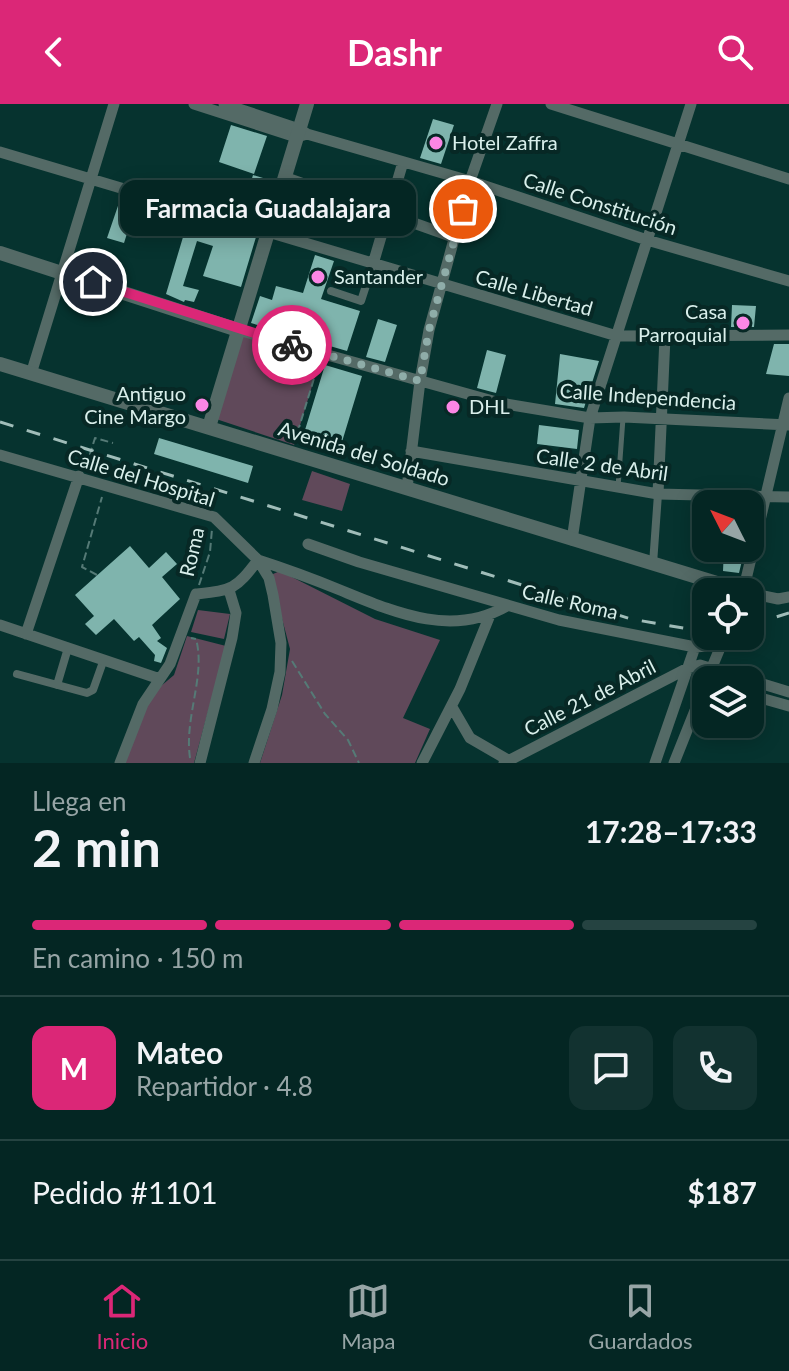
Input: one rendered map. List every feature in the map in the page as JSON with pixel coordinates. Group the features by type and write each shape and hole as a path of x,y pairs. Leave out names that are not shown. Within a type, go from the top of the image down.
{"street":[{"path":"31,374 114,104"},
{"name":"Calle Constitución","path":"194,104 470,181 647,240 789,281"},
{"name":"Calle Constitución","path":"224,104 300,133"},
{"path":"209,427 307,104"},
{"path":"407,488 429,330 470,181 497,104"},
{"path":"551,104 789,179"},
{"path":"572,540 590,418 691,104"},
{"name":"Calle Libertad","path":"0,152 617,336 789,335"},
{"path":"331,291 361,301 403,162"},
{"path":"284,177 456,238"},
{"name":"Calle Independencia","path":"0,253 238,330 500,403 590,418 785,425"},
{"path":"653,564 665,337"},
{"name":"Avenida del Soldado","path":"0,364 653,564 692,579"},
{"path":"748,578 789,398"},
{"name":"Calle 2 de Abril","path":"411,451 658,494 765,494 789,497"},
{"name":"Calle del Hospital","path":"0,455 214,517 258,560"},
{"path":"26,634 81,476"},
{"path":"308,544 507,606"},
{"path":"120,763 143,704 170,664 196,594 229,590 242,581 258,560 269,578 281,643 280,672 272,709 254,763"},
{"name":"Calle Roma","path":"258,560 400,614 433,621 469,620 490,615 507,606 559,620 692,645"},
{"path":"200,763 232,638 236,613 229,590"},
{"path":"764,596 778,599 789,597"},
{"path":"422,763 452,707 490,615"},
{"path":"0,625 160,679"},
{"path":"57,685 68,648"},
{"path":"655,763 686,672 699,650"},
{"path":"17,674 87,693 93,690 104,659"},
{"path":"686,672 692,674"},
{"name":"Calle 21 de Abril","path":"452,707 470,738 506,762 686,672"},
{"path":"764,684 789,692"},
{"path":"764,699 789,706"},
{"path":"674,763 692,718"}],"lane":[{"path":"618,488 624,417"}],"path":[{"path":"292,452 321,354"},
{"path":"81,476 95,438 113,443"},
{"path":"97,575 82,567 106,484"},
{"name":"Roma","path":"196,594 210,552 214,517"},
{"path":"182,635 196,639 200,655 189,722 191,763"},
{"path":"281,643 325,714 348,740 359,763"}],"shaded area":[{"path":"239,335 320,360 294,445 213,418"},
{"path":"312,471 350,484 342,511 302,500"},
{"path":"280,571 375,619 440,640 403,718 430,729 415,763 260,763 282,695 290,649 273,584 273,574"},
{"path":"198,610 230,614 224,639 191,632"},
{"path":"187,636 226,646 194,763 125,763 148,697 174,675"}],"building":[{"name":"Hotel Zaffra","path":"433,119 454,125 441,164 420,158"},
{"path":"231,125 267,136 254,174 219,162"},
{"path":"253,175 273,181 261,221 241,215"},
{"path":"121,197 137,202 124,243 107,238"},
{"path":"189,217 203,221 202,225 218,229 219,226 256,237 241,287 203,276 213,246 197,241 183,286 199,290 194,302 184,302 166,294"},
{"path":"315,255 334,261 321,299 360,311 347,351 251,323 260,296 272,300 276,286 303,293"},
{"path":"732,305 756,306 754,327 731,327"},
{"path":"378,319 397,325 385,362 366,357"},
{"path":"774,344 789,344 789,376 766,374"},
{"path":"487,350 506,355 496,393 477,388"},
{"path":"560,354 599,361 584,408 555,404"},
{"path":"325,365 362,376 338,455 301,443"},
{"path":"539,425 579,430 577,449 537,444"},
{"path":"159,438 253,466 248,483 154,454"},
{"path":"130,546 149,568 166,552 177,564 162,577 180,599 152,625 161,638 157,641 167,648 161,663 154,661 155,655 139,637 134,641 114,619 96,635 85,624 94,616 75,595"},
{"path":"723,562 742,562 739,573 723,571"}],"railway":[{"path":"0,422 631,619 692,630"},
{"path":"764,621 789,613"}],"way so far":[{"path":"292,345 420,381 429,330 463,209"}],"place":[{"name":"Hotel Zaffra","path":"436,143"},
{"name":"Farmacia Guadalajara","path":"463,209"},
{"name":"Santander","path":"318,277"},
{"name":"Casa Parroquial","path":"743,323"},
{"name":"Antiguo Cine Margo","path":"202,405"},
{"name":"DHL","path":"453,407"}],"route":[{"path":"93,282 292,345"}]}
